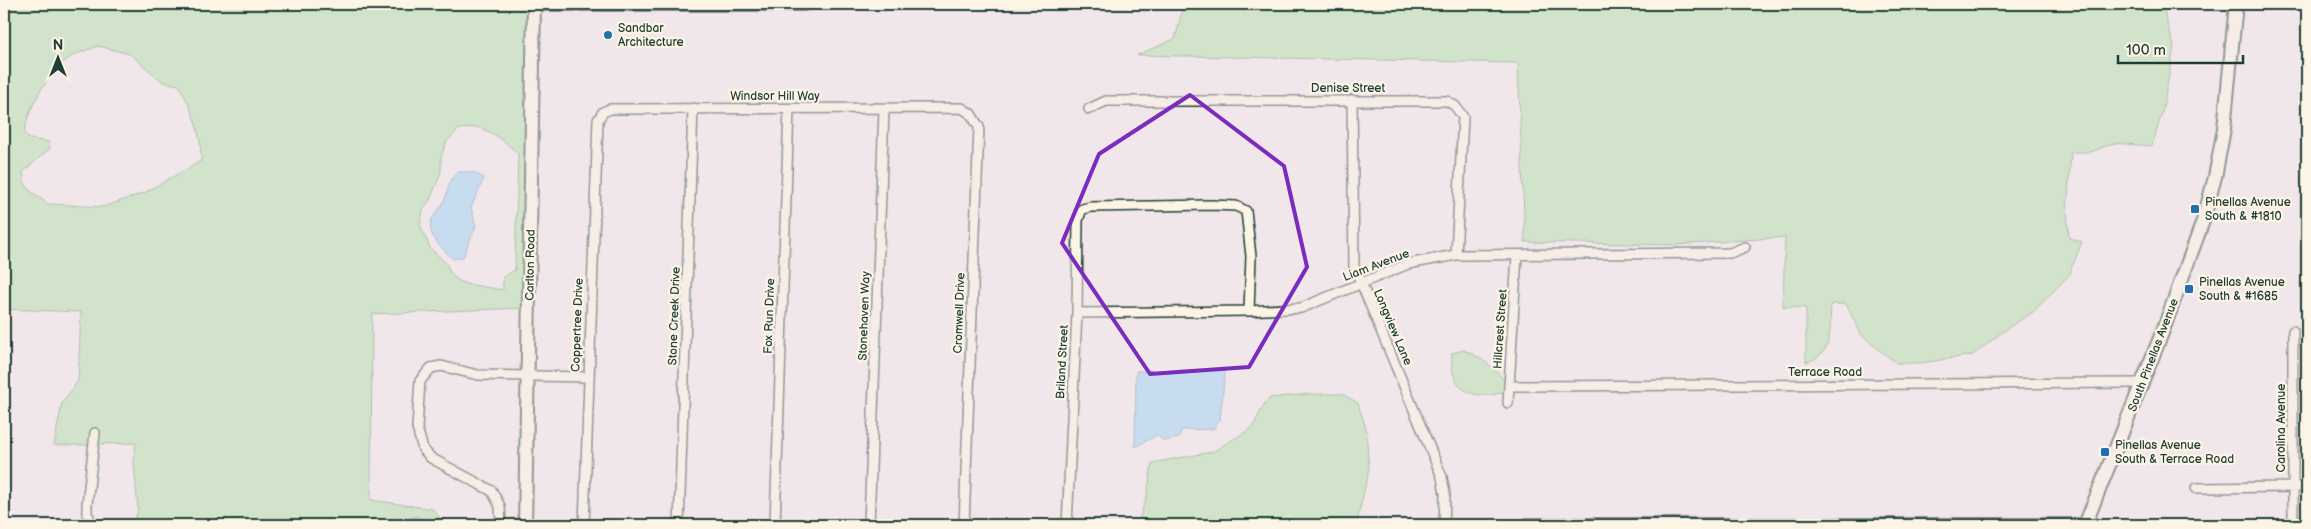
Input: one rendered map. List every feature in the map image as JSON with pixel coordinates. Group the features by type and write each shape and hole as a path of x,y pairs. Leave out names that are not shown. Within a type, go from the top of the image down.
{"main road":[{"name":"South Pinellas Avenue","path":"2086,524 2195,244 2215,177 2226,115 2236,4"},
{"name":"Carlton Road","path":"525,525 534,5"}],"street":[{"path":"534,5 810,4"},
{"name":"Denise Street","path":"1089,109 1106,102 1352,100 1443,101 1452,103 1461,112 1462,117 1456,255"},
{"name":"Longview Lane","path":"1352,100 1353,257 1361,284 1439,468 1445,494 1444,525"},
{"name":"Stone Creek Drive","path":"679,525 693,108"},
{"name":"Fox Run Drive","path":"774,525 789,108"},
{"name":"Stonehaven Way","path":"869,525 884,108"},
{"name":"Windsor Hill Way","path":"597,125 603,112 610,109 962,108"},
{"name":"Cromwell Drive","path":"962,108 974,117 978,127 964,525"},
{"name":"Coppertree Drive","path":"584,525 597,125"},
{"name":"Briland Street","path":"1066,525 1077,313 1078,220 1082,209 1091,207 1211,205 1236,206 1246,211 1251,256 1249,312"},
{"name":"Liam Avenue","path":"1077,313 1249,312 1301,308 1408,264 1456,255 1730,253 1745,247"},
{"name":"Hillcrest Street","path":"1508,404 1517,255"},
{"name":"Carolina Avenue","path":"2293,525 2294,331"},
{"path":"501,525 500,506 492,491 431,458 423,449 417,428 418,387 427,372 441,366 478,375 588,377"},
{"name":"Terrace Road","path":"1509,386 2142,383"},
{"path":"92,525 86,505 95,433"},
{"path":"2196,488 2307,487"},
{"path":"1527,523 2086,524"}],"highlighted area":[{"path":"1190,95 1284,166 1307,267 1249,367 1150,374 1062,243 1099,154"}],"green space":[{"path":"4,4 529,4 525,308 372,314 371,500 433,509 445,525 433,525 416,516 393,525 133,525 138,510 134,463 136,443 98,444 100,429 92,428 90,445 54,445 62,403 78,381 81,312 4,309","holes":["98,46 130,54 163,82 179,85 198,131 201,161 144,193 103,207 48,204 29,190 24,182 23,172 50,148 49,142 29,139 24,133 26,123 42,88 58,67 76,54","477,127 499,138 518,154 515,270 503,277 503,290 466,284 457,280 449,271 447,264 430,248 420,225 423,210 430,200 441,172 441,156 447,141 459,129"]},
{"path":"1182,4 2162,4 2174,47 2162,113 2152,146 2113,143 2091,152 2071,152 2067,211 2069,238 2082,242 2071,273 2033,312 2009,327 1973,355 1921,363 1897,363 1861,334 1846,304 1831,304 1830,331 1826,347 1822,353 1806,362 1806,308 1783,307 1785,237 1676,245 1525,242 1518,63 1137,55 1175,39 1182,12"},
{"path":"1464,350 1481,359 1505,381 1504,392 1492,395 1472,394 1458,384 1454,376 1452,353"},
{"path":"1309,394 1342,394 1358,403 1366,429 1369,470 1356,525 1137,525 1147,496 1152,463 1212,452 1252,428 1265,403 1270,398"}],"water":[{"path":"459,172 472,172 484,178 471,208 476,226 463,257 453,259 435,240 430,228 434,216 444,201 451,181"},
{"path":"1225,370 1220,419 1213,429 1181,430 1179,438 1164,441 1157,435 1135,447 1136,371"},
{"path":"416,516 433,525 393,525"}],"place":[{"name":"Sandbar Architecture","path":"608,35"},
{"name":"Pinellas Avenue South & #1810","path":"2195,209"},
{"name":"Pinellas Avenue South & #1685","path":"2189,289"},
{"name":"Pinellas Avenue South & Terrace Road","path":"2105,452"}]}
